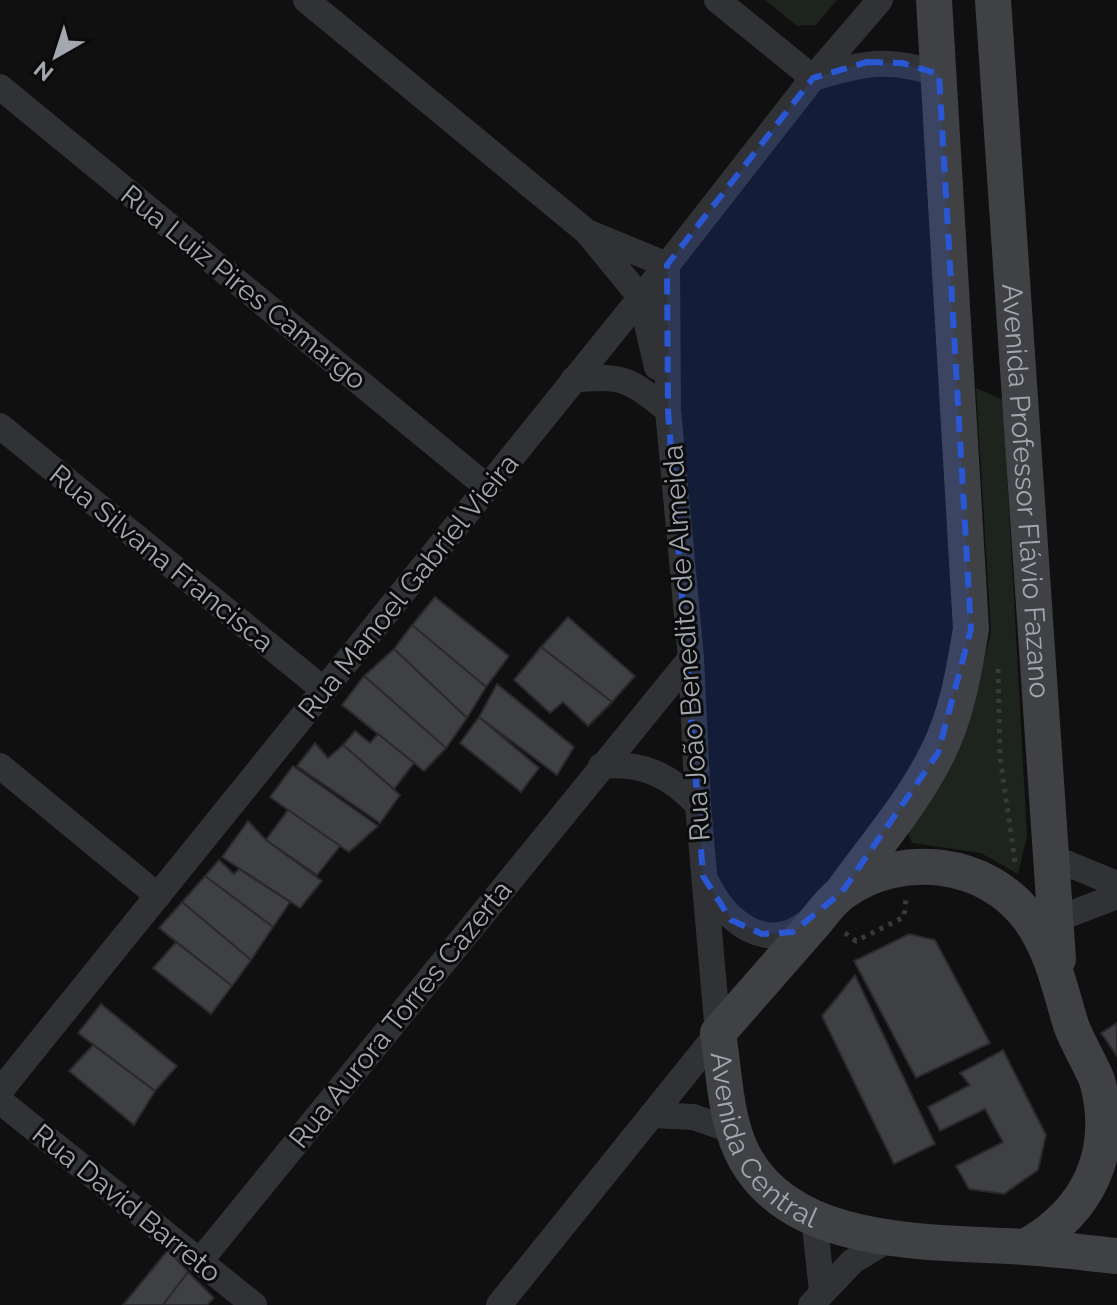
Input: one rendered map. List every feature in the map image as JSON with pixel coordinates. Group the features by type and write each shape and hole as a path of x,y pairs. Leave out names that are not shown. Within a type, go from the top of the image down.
{"street":[{"name":"Rua João Benedito de Almeida","path":"306,0 587,232 641,298 668,410"},
{"path":"717,0 813,78 867,62 902,63 957,76 975,69 988,58 996,41"},
{"name":"Rua Manoel Gabriel Vieira","path":"0,1091 641,298 813,78 880,0"},
{"path":"842,892 915,791 938,753 957,700 971,629 934,0"},
{"name":"Avenida Professor Flávio Fazano","path":"993,0 1060,981"},
{"name":"Rua Luiz Pires Camargo","path":"0,87 487,487"},
{"name":"Rua João Benedito de Almeida","path":"587,232 667,265 668,410 691,658 703,876 718,1033"},
{"name":"Rua João Benedito de Almeida","path":"573,380 605,376 632,382 668,410"},
{"name":"Rua Silvana Francisca","path":"0,426 324,690"},
{"name":"Rua Aurora Torres Cazerta","path":"200,1261 691,658"},
{"path":"601,766 629,763 655,772 678,784 698,805"},
{"path":"0,766 158,896"},
{"path":"1051,857 1117,884"},
{"name":"Avenida Central","path":"1025,1247 1046,1235 1078,1207 1097,1178 1107,1093 1073,1030 1060,981 1030,919 980,877 934,866 906,867 842,892 718,1033 734,1131 745,1158 762,1181 814,1217 889,1239 1117,1256"},
{"name":"Rua João Benedito de Almeida","path":"703,876 717,904 731,920 746,930 778,936 804,925 842,892"},
{"path":"1055,920 1117,896"},
{"path":"499,1305 718,1033"},
{"name":"Rua David Barreto","path":"0,1101 254,1305"},
{"path":"652,1115 693,1117 734,1131"},
{"path":"814,1217 817,1298"},
{"path":"817,1298 853,1261 889,1239"}],"path":[{"path":"856,941 904,917 907,890"}],"highlighted area":[{"path":"867,62 902,63 939,74 971,629 938,753 842,892 793,932 762,934 731,920 703,876 668,410 667,265 813,78"}],"shaded area":[{"path":"765,0 837,0 816,25 797,26"},
{"path":"976,388 1003,400 1027,836 1018,874 981,853 912,843 908,833 966,726 991,633"}],"building":[{"path":"435,597 509,656 486,687 412,625"},
{"path":"568,617 635,676 612,702 541,647"},
{"path":"412,625 486,687 467,718 394,649"},
{"path":"541,647 612,702 588,726 563,702 550,713 514,680"},
{"path":"394,649 467,718 446,748 364,676"},
{"path":"364,676 446,748 424,771 342,705"},
{"path":"497,684 574,747 557,775 479,717"},
{"path":"479,717 539,768 521,792 460,743"},
{"path":"355,731 370,743 378,734 414,763 394,789 343,745"},
{"path":"315,743 328,758 343,745 400,795 380,823 297,766"},
{"path":"293,766 378,826 349,852 288,810 270,797"},
{"path":"288,810 340,846 317,875 266,840"},
{"path":"248,821 266,840 322,881 300,908 222,857"},
{"path":"219,860 234,874 239,869 290,902 273,927 205,876"},
{"path":"205,876 273,927 251,960 182,902"},
{"path":"182,902 251,960 232,986 159,928"},
{"path":"909,934 935,940 990,1043 916,1078 854,961"},
{"path":"176,942 232,986 211,1014 153,968"},
{"path":"855,975 935,1144 894,1164 822,1016"},
{"path":"101,1004 177,1066 155,1091 78,1033"},
{"path":"1117,1023 1117,1056 1101,1033"},
{"path":"93,1045 155,1091 134,1125 69,1071"},
{"path":"1003,1050 1046,1135 1038,1170 1004,1194 969,1189 956,1166 1003,1142 985,1109 940,1131 928,1107 970,1085 960,1073"},
{"path":"168,1250 188,1272 163,1305 123,1305"},
{"path":"188,1272 214,1298 207,1305 163,1305"}]}
